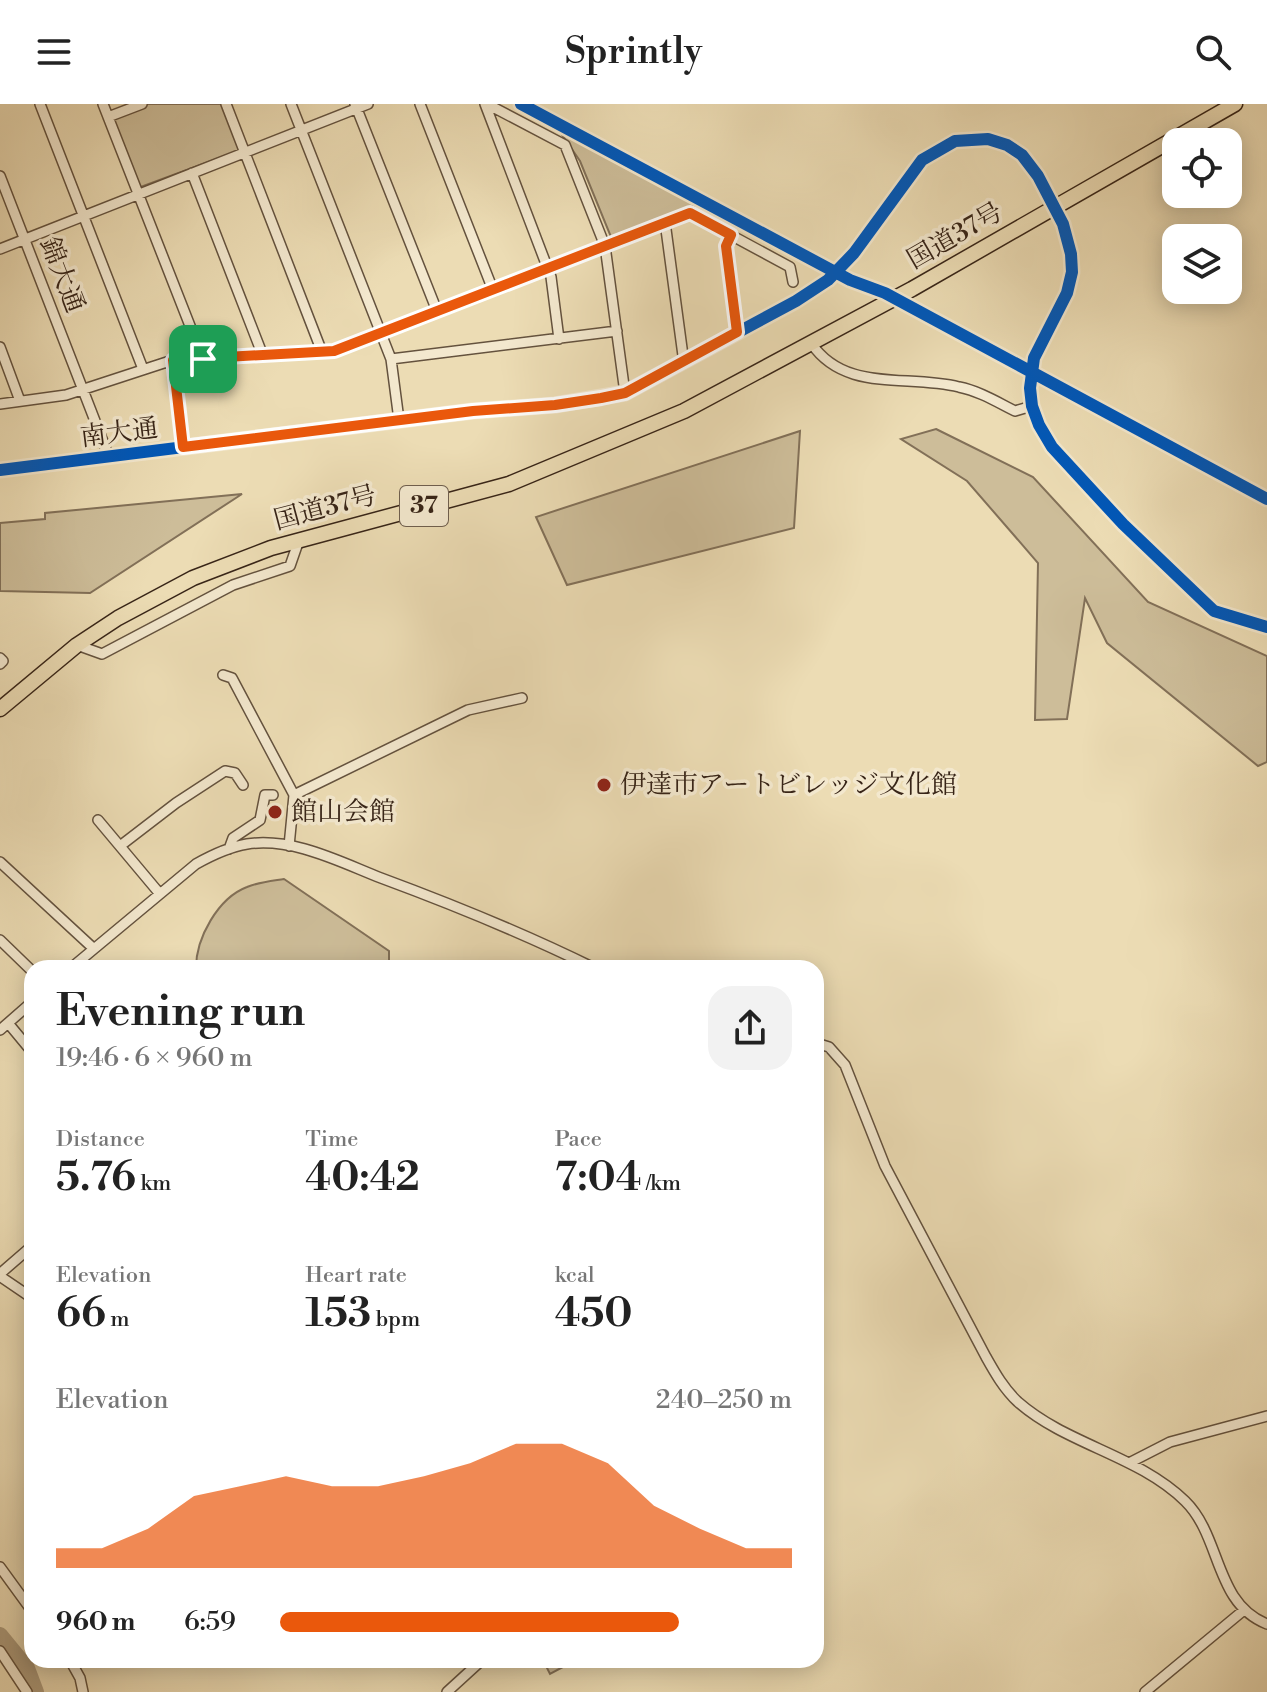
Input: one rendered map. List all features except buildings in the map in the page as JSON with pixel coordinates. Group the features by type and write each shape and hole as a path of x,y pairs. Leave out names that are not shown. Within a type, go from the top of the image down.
{"highway":[{"name":"国道37号","path":"0,709 77,645 118,618 193,578 271,548 509,484 684,411 912,289 1235,104"}],"street":[{"path":"40,104 143,369"},
{"path":"103,104 203,359"},
{"path":"108,117 142,104"},
{"path":"226,104 322,352"},
{"path":"291,104 391,359 399,420"},
{"path":"0,249 356,106 368,104"},
{"path":"420,104 493,290"},
{"path":"486,104 565,145 605,246 625,393"},
{"path":"486,104 548,269 559,339"},
{"path":"356,106 437,311"},
{"name":"南大通","path":"0,470 473,411 555,405 625,393 796,301 828,280 854,253 922,160 955,141 988,139 1007,145 1022,155 1054,206 1067,237 1072,272 1067,293 1034,358 1030,388 1032,406"},
{"path":"192,173 263,356"},
{"name":"錦大通","path":"0,176 109,457"},
{"path":"0,404 66,395 173,360 334,351 690,213 790,267 793,282"},
{"path":"665,222 684,363"},
{"path":"731,235 726,246 737,332"},
{"path":"391,359 617,331"},
{"path":"811,343 820,357 840,371 856,377 957,386 978,392 1015,411 1032,406 1052,447 1123,524 1214,611 1267,627"},
{"path":"0,347 20,401"},
{"path":"173,360 183,447"},
{"path":"77,645 102,654 233,585 290,566 299,540"},
{"path":"223,675 232,678 248,704 294,795 289,846"},
{"path":"294,795 468,710 522,698"},
{"path":"120,846 176,803 225,771 235,773 243,785"},
{"path":"229,849 233,838 260,820 265,795 273,795"},
{"path":"98,820 160,894"},
{"path":"80,960 196,864 248,844 289,846 321,854 485,918 577,960"},
{"path":"0,862 93,948"},
{"path":"0,940 24,963"},
{"path":"0,1030 24,1009"},
{"path":"8,1023 24,1042"},
{"path":"824,1045 845,1065 885,1166 1002,1385 1041,1419 1129,1463 1170,1487 1189,1504 1201,1520 1228,1589 1244,1610 1267,1624"},
{"path":"24,1253 2,1272 1,1277 24,1293"},
{"path":"1129,1463 1170,1442 1267,1416"},
{"path":"0,1567 24,1600"},
{"path":"1145,1692 1244,1610"},
{"path":"0,1651 27,1692"},
{"path":"73,1668 83,1692"},
{"path":"447,1692 473,1668"}],"shaded area":[{"path":"147,104 223,104 240,146 238,151 138,188 112,118"},
{"path":"556,126 701,203 611,237 580,161"},
{"path":"936,429 1033,477 1148,602 1267,656 1267,762 1258,766 1107,643 1085,598 1067,719 1035,720 1038,563 967,481 901,439"},
{"path":"800,431 794,528 567,585 536,517"},
{"path":"242,494 90,593 0,591 0,523 45,519 45,513"},
{"path":"284,879 389,951 389,960 197,960 204,932 218,910 236,892"},
{"path":"547,1668 561,1668 550,1674"}],"waterway":[{"path":"0,1635 24,1664"},
{"path":"27,1668 36,1692"}],"cycle path":[{"path":"521,104 850,280 885,293 1267,499"},
{"path":"0,470 473,411 555,405 625,393 796,301 828,280 854,253 922,160 955,141 988,139 1007,145 1022,155 1038,176 1063,224 1071,254 1072,272 1067,293 1034,358 1030,388 1039,425 1052,447 1123,524 1214,611 1267,627"}],"place":[{"name":"伊達市アートビレッジ文化館","path":"604,785"},
{"name":"館山会館","path":"275,812"}],"route":[{"path":"690,213 731,235 726,246 737,332 625,393 555,405 473,411 183,447 173,360 203,359 334,351 690,213"}]}
